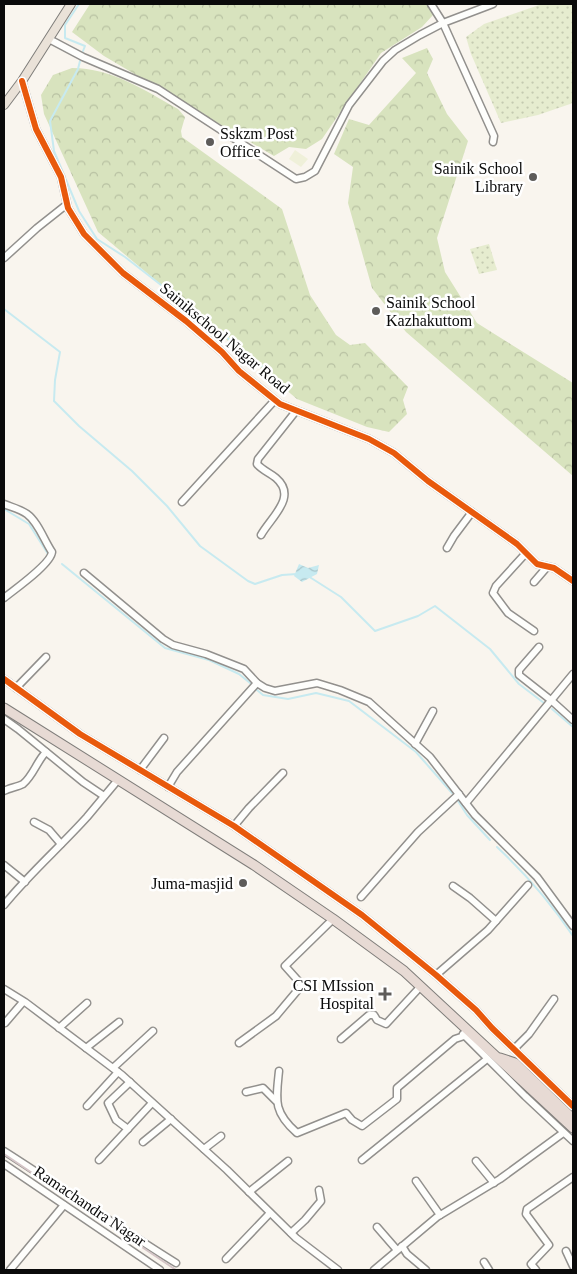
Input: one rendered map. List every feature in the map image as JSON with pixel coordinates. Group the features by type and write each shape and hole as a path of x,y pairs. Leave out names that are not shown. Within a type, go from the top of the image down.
{"highway":[{"path":"4,708 117,781 254,865 404,971 461,1024 491,1058 511,1071 573,1128"},
{"path":"491,1058 515,1063 573,1119"}],"main road":[{"path":"4,105 22,81 71,4"}],"street":[{"path":"431,4 443,23 494,136 493,142"},
{"path":"48,39 83,57 158,89 296,179 305,177 314,170 348,105 395,50 420,34 443,23 493,4"},
{"name":"Sainikschool Nagar Road","path":"22,81 36,129 61,177 66,205 84,234 123,273 186,321 222,352 239,371 280,404 369,439 394,453 428,481 517,544 538,564 554,568 573,581"},
{"path":"4,258 36,228 66,205"},
{"path":"182,502 275,400"},
{"path":"261,535 280,509 286,493 276,478 259,467 257,464 258,459 296,411"},
{"path":"4,504 28,514 52,552 47,563 4,598"},
{"path":"447,548 472,512"},
{"path":"526,553 496,586 493,593 508,613 534,631"},
{"path":"534,582 547,566"},
{"path":"84,573 172,645 206,654 244,669 257,683 265,688 275,691 317,683 369,702 430,757 475,815 537,878 573,926"},
{"path":"539,647 518,672 522,678 573,720"},
{"path":"16,688 46,657"},
{"path":"466,803 573,674"},
{"path":"4,679 80,734 234,826 362,915 476,1010 573,1106"},
{"path":"168,787 177,772 257,683"},
{"path":"415,744 433,711"},
{"path":"4,719 104,796"},
{"path":"140,770 164,738"},
{"path":"4,791 22,784 30,776 40,758 46,752"},
{"path":"234,826 282,773"},
{"path":"4,905 14,892 87,817 117,781"},
{"path":"361,897 418,832 459,794"},
{"path":"34,822 49,830 61,844"},
{"path":"4,865 25,882"},
{"path":"436,975 482,936 528,885"},
{"path":"452,886 470,898 496,921"},
{"path":"239,1043 276,1016 302,985 285,966 333,919"},
{"path":"341,1039 370,1015 374,1015 377,1020 386,1024 421,986"},
{"path":"4,989 116,1070 204,1149 291,1233 338,1270"},
{"path":"514,1049 529,1034 554,999"},
{"path":"5,1023 23,1002"},
{"path":"59,1028 87,1003"},
{"path":"86,1048 119,1022"},
{"path":"461,1024 464,1036 491,1058 573,1141"},
{"path":"87,1106 116,1070 153,1031"},
{"path":"246,1092 263,1088 276,1101 281,1114 297,1133 346,1113 352,1120 362,1126 397,1099 397,1088 455,1039 464,1036"},
{"path":"362,1160 491,1058"},
{"path":"276,1101 279,1071"},
{"path":"128,1129 116,1120 108,1103 130,1082"},
{"path":"99,1160 152,1103"},
{"path":"143,1142 171,1119"},
{"path":"374,1270 440,1215 494,1183 532,1157 563,1132"},
{"path":"204,1149 221,1136"},
{"path":"4,1150 123,1230 176,1263"},
{"path":"249,1192 288,1161"},
{"path":"476,1161 494,1183"},
{"name":"Ramachandra Nagar","path":"4,1164 160,1270"},
{"path":"536,1270 530,1264 549,1245 526,1214 527,1209 573,1177"},
{"path":"416,1181 440,1215"},
{"path":"291,1233 305,1220 321,1200 320,1190"},
{"path":"10,1270 64,1205"},
{"path":"226,1259 270,1213"},
{"path":"377,1227 426,1270"},
{"path":"566,1251 573,1266"},
{"path":"484,1262 489,1270"}],"green space":[{"path":"90,4 433,4 433,15 422,27 381,53 322,139 306,149 289,147 274,156 104,56 72,32"},
{"path":"542,4 573,4 573,103 538,115 501,123 471,54 466,37 484,24"},
{"path":"427,48 433,59 427,73 447,114 468,141 437,238 445,272 477,323 573,383 573,476 406,332 372,288 348,203 353,167 334,154 349,119 369,125 416,73 402,58"},
{"path":"72,68 101,72 127,81 178,109 185,117 181,131 182,137 282,209 310,295 336,335 350,345 365,343 408,387 403,400 407,414 389,432 367,427 297,399 98,232 44,114 41,95 53,75"},
{"path":"295,150 308,159 301,167 289,159"},
{"path":"489,244 497,270 479,274 470,249"}],"water":[{"path":"299,564 308,568 319,565 317,574 302,582 294,576"}],"waterway":[{"path":"79,4 65,25 65,38 85,46 83,51"},
{"path":"80,61 78,69 50,121 54,151 79,211 97,239 125,257 263,367"},
{"path":"4,309 60,352 55,380 54,401 79,426 132,471 167,506 200,546 248,581 255,584 282,575 297,574"},
{"path":"4,509 29,524 48,554"},
{"path":"62,564 165,648 209,660 239,674 250,683"},
{"path":"308,576 341,597 375,631 418,616 435,606 490,649 519,684 544,703"},
{"path":"257,690 263,695 288,699 316,693 349,701 416,752 452,793"},
{"path":"552,709 573,727"},
{"path":"458,801 467,815 490,840"},
{"path":"497,847 538,889 573,936"}],"railway":[{"path":"4,1154 176,1270"}],"cycle path":[{"path":"22,81 36,129 61,177 68,208 84,234 123,273 186,321 222,352 239,371 280,404 369,439 394,453 428,481 517,544 537,564 554,568 573,581"},
{"path":"4,679 80,734 234,826 362,915 476,1010 492,1028 573,1106"}],"place":[{"name":"Sskzm Post Office","path":"210,142"},
{"name":"Sainik School Library","path":"533,177"},
{"name":"Sainik School Kazhakuttom","path":"376,311"},
{"name":"Juma-masjid","path":"243,883"},
{"name":"CSI MIssion Hospital","path":"385,994"}]}
